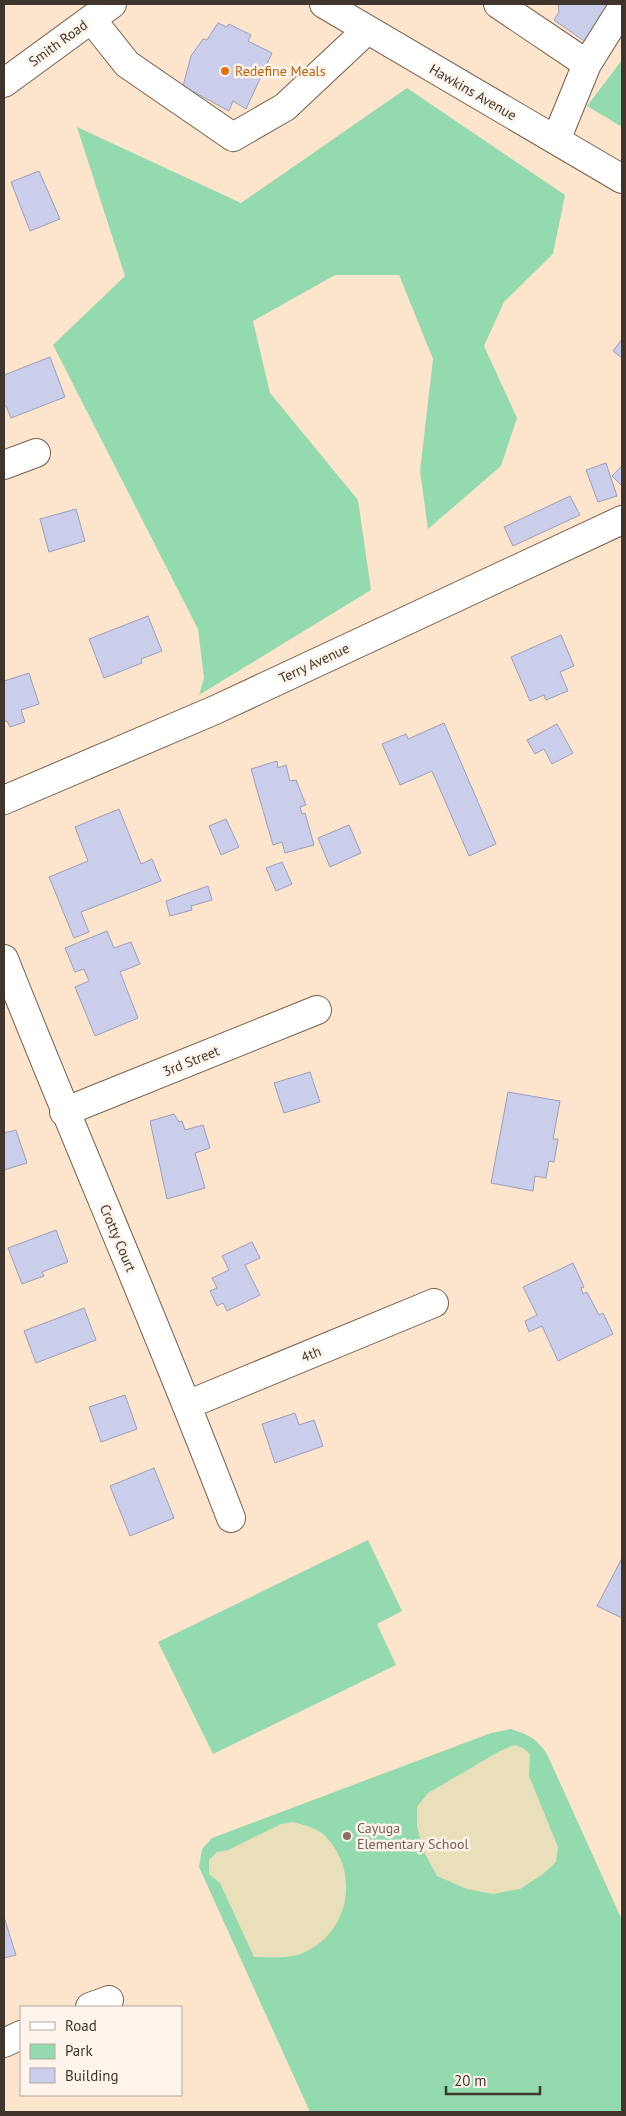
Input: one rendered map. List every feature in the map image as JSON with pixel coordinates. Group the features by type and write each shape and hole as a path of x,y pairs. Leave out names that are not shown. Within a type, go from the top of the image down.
{"street":[{"name":"Hawkins Avenue","path":"324,4 622,179"},
{"path":"498,4 586,64"},
{"path":"556,140 586,64 622,8"},
{"path":"102,12 127,64 234,137 285,107 368,30"},
{"name":"Smith Road","path":"4,83 102,12"},
{"path":"4,466 36,453"},
{"name":"Terry Avenue","path":"4,800 215,710 622,520"},
{"name":"Crotty Court","path":"4,959 64,1112 187,1405 231,1518"},
{"name":"3rd Street","path":"64,1112 318,1010"},
{"name":"4th","path":"187,1405 434,1303"},
{"path":"4,2043 20,2036"}],"green space":[{"path":"622,60 622,127 587,106"},
{"path":"407,88 565,195 553,254 504,302 484,346 517,418 501,466 428,529 420,471 433,359 399,275 335,275 253,321 270,393 358,500 371,590 199,695 204,678 198,629 53,345 125,276 77,127 241,203"},
{"path":"368,1540 402,1611 377,1624 396,1665 213,1754 158,1642"},
{"path":"511,1729 532,1738 540,1744 547,1754 622,1920 622,2112 310,2112 199,1867 202,1849 212,1838 491,1733"}],"sand":[{"path":"514,1745 523,1748 530,1754 529,1776 558,1847 556,1862 543,1874 520,1889 493,1894 467,1889 437,1876 423,1850 417,1826 417,1807 428,1793 500,1751"},
{"path":"293,1822 318,1830 336,1849 343,1865 346,1882 345,1900 340,1916 331,1931 319,1944 303,1953 292,1956 254,1957 220,1883 209,1874 209,1860 217,1852 228,1850 281,1824"}],"building":[{"path":"558,4 620,4 587,43 554,20 559,12"},
{"name":"Redefine Meals","path":"218,23 227,27 229,24 251,35 248,41 272,53 246,109 233,101 229,111 183,86 191,56 203,39 207,40"},
{"path":"39,171 60,219 30,231 11,182"},
{"path":"622,339 622,358 613,351"},
{"path":"50,357 65,397 11,418 6,406 4,407 4,375"},
{"path":"606,463 617,496 598,502 586,470"},
{"path":"622,466 622,486 612,476"},
{"path":"570,496 580,515 513,546 504,527"},
{"path":"76,509 85,541 49,552 40,519"},
{"path":"148,616 162,651 141,659 142,663 104,678 89,639"},
{"path":"561,635 574,666 560,672 568,691 546,700 544,695 530,701 511,657"},
{"path":"29,673 39,704 21,710 25,722 10,727 7,721 4,722 4,681"},
{"path":"444,723 496,844 469,856 432,771 400,785 382,744 406,734 408,739"},
{"path":"557,724 573,753 552,764 544,749 535,754 527,740"},
{"path":"277,761 278,768 286,765 290,781 296,780 306,805 300,807 302,814 305,813 314,845 285,853 282,842 273,845 251,769"},
{"path":"119,809 141,864 152,859 161,881 81,912 89,932 74,938 49,877 88,861 75,827"},
{"path":"226,819 239,847 221,855 209,826"},
{"path":"349,825 361,853 330,867 318,838"},
{"path":"282,862 292,884 276,891 266,868"},
{"path":"208,886 212,900 191,906 192,910 170,916 166,901"},
{"path":"107,931 114,948 131,942 140,964 120,972 138,1018 95,1036 75,987 89,981 84,969 75,972 65,948"},
{"path":"310,1072 320,1102 284,1113 274,1083"},
{"path":"508,1092 560,1101 553,1139 558,1139 554,1162 549,1161 546,1178 535,1176 533,1191 491,1183"},
{"path":"174,1114 179,1122 182,1121 185,1130 203,1125 210,1148 195,1153 205,1188 167,1199 150,1121"},
{"path":"16,1130 27,1163 4,1170 4,1133"},
{"path":"56,1230 68,1262 42,1272 44,1276 22,1284 8,1248"},
{"path":"252,1242 260,1258 245,1265 260,1295 227,1311 223,1303 217,1306 210,1291 217,1288 212,1278 229,1270 222,1256"},
{"path":"573,1263 584,1287 581,1288 583,1294 587,1292 599,1315 603,1313 613,1334 558,1361 542,1326 529,1332 525,1321 537,1315 523,1287"},
{"path":"84,1308 96,1340 36,1363 24,1331"},
{"path":"125,1395 137,1429 101,1442 89,1407"},
{"path":"295,1413 299,1425 314,1420 323,1446 275,1463 262,1424"},
{"path":"154,1468 174,1518 130,1536 110,1486"},
{"path":"622,1558 622,1618 597,1606"},
{"path":"4,1917 16,1955 4,1958"}],"place":[{"name":"Redefine Meals","path":"225,71"},
{"name":"Cayuga Elementary School","path":"347,1836"}]}
